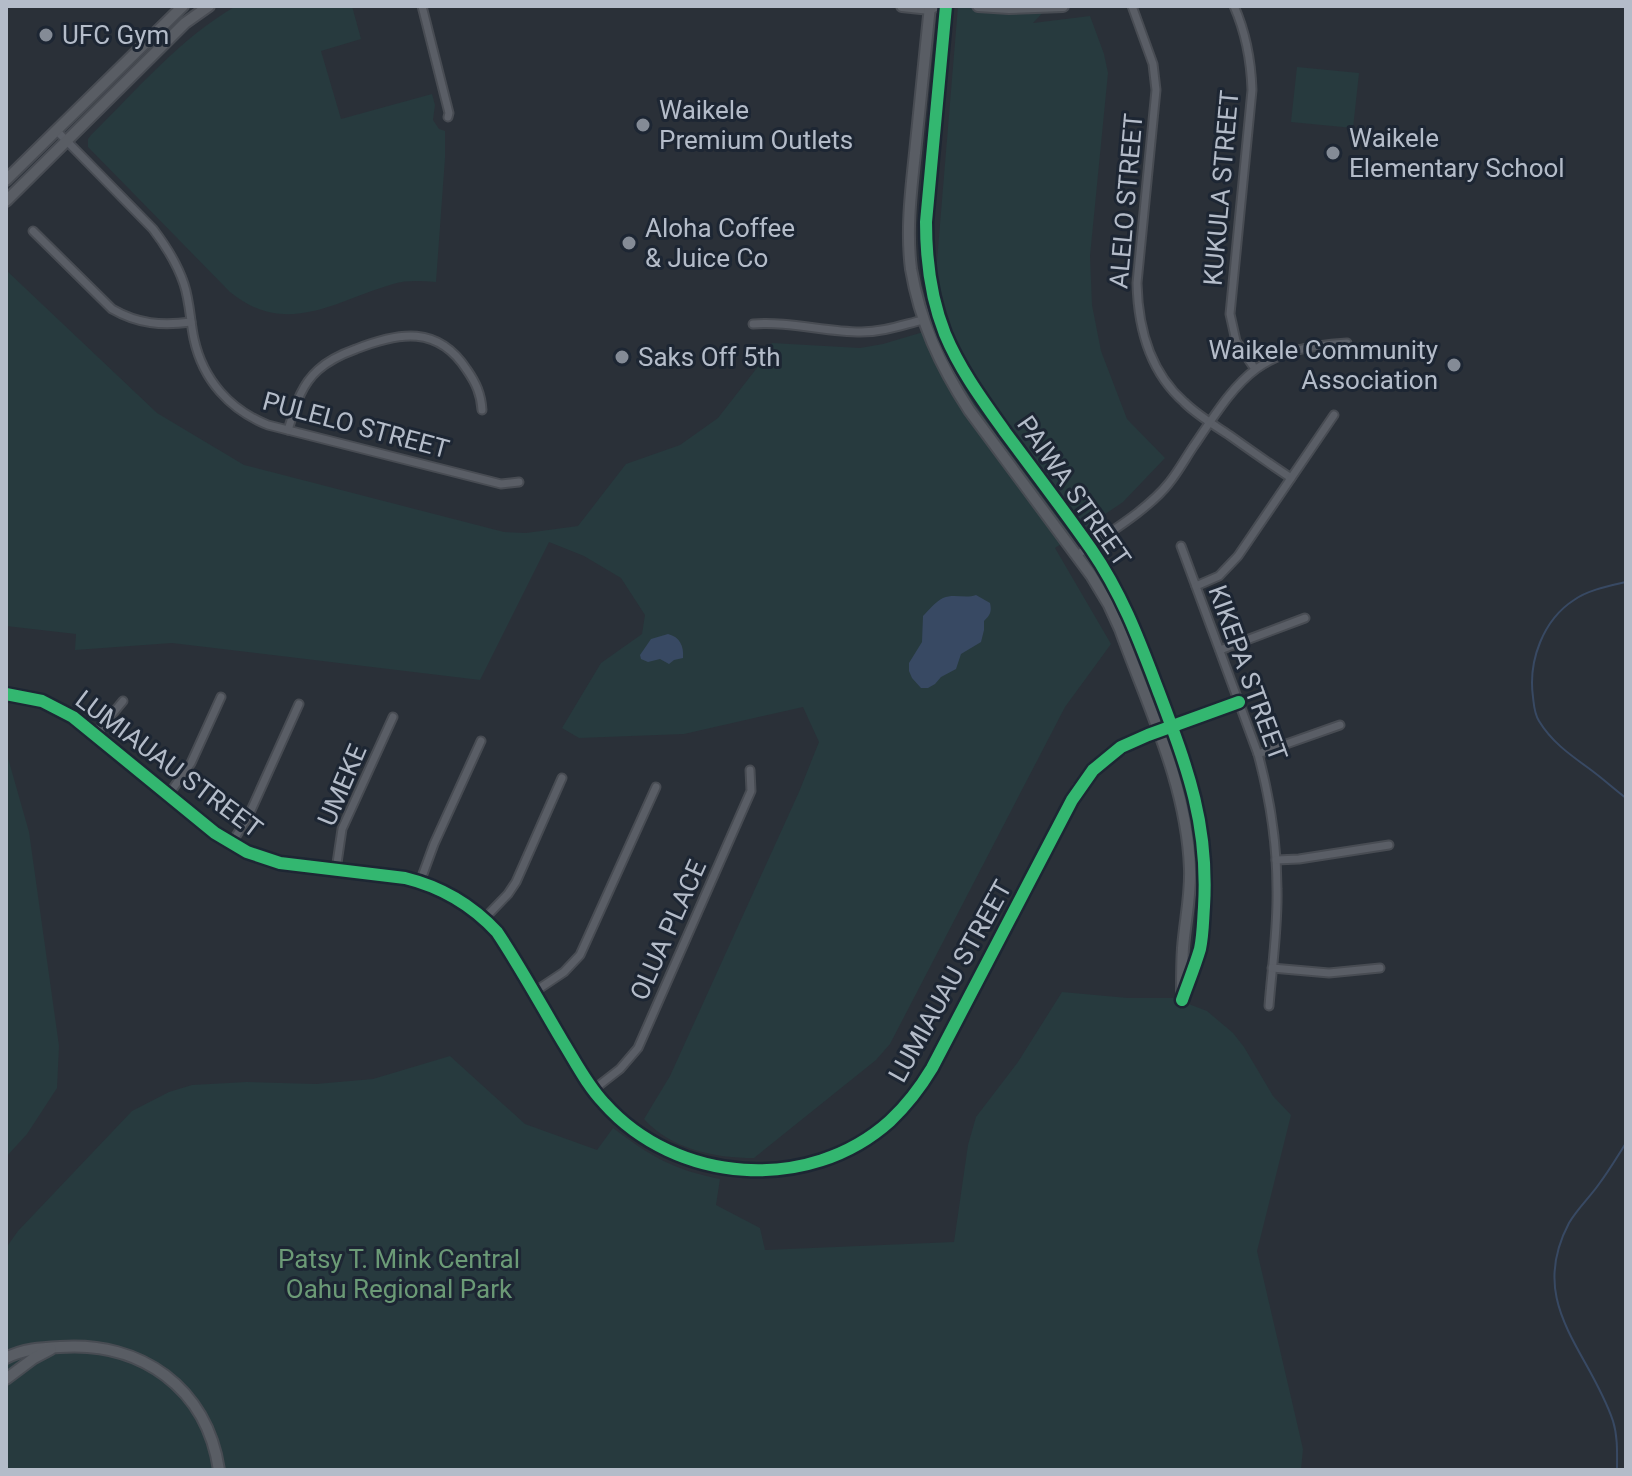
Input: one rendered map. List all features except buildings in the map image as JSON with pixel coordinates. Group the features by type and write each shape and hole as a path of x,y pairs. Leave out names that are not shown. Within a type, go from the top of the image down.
{"street":[{"path":"6,180 183,6"},
{"path":"6,201 185,23 209,6"},
{"path":"422,6 448,117"},
{"path":"902,6 932,7"},
{"name":"PAIWA STREET","path":"932,7 909,224 911,269 923,320 941,364 969,410 1077,555 1109,605 1158,731 1175,778 1188,847 1190,898 1183,946 1182,1000 1200,948 1205,865 1194,789 1172,726 1128,613 1110,579 974,389 944,333 935,300 926,248 926,222 946,6"},
{"path":"978,6 1063,6"},
{"name":"ALELO STREET","path":"1132,6 1153,64 1156,90 1137,283 1140,323 1151,357 1181,400 1291,478"},
{"name":"KUKULA STREET","path":"1234,6 1245,38 1252,90 1230,314 1236,341 1255,369"},
{"name":"PULELO STREET","path":"56,130 153,229 172,256 184,284 196,348 216,388 228,402 252,419 288,430 501,484 519,482"},
{"path":"33,231 112,309 149,323 191,322"},
{"path":"753,324 863,332 891,329 923,320 935,300"},
{"path":"923,320 944,333"},
{"path":"288,430 302,389 318,370 338,356 378,340 401,335 424,337 454,354 463,363 481,395 482,410"},
{"path":"1077,555 1158,496 1235,387 1255,369 1281,355 1303,348 1347,343"},
{"path":"1196,586 1219,576 1228,568 1334,415"},
{"name":"KIKEPA STREET","path":"1181,546 1258,754 1272,814 1277,891 1269,1006"},
{"path":"1220,650 1305,618"},
{"name":"LUMIAUAU STREET","path":"6,694 27,697 73,717 231,844 266,860 420,882 458,898 484,919 505,945 593,1090 620,1119 652,1143 688,1160 716,1167 760,1171 800,1166 838,1154 889,1122 932,1068 1078,789 1093,770 1121,747 1239,702"},
{"path":"169,794 191,763 221,697"},
{"path":"95,735 123,701"},
{"path":"231,844 248,817 299,704"},
{"name":"UMEKE","path":"336,870 345,820 393,717"},
{"path":"1258,754 1340,725"},
{"path":"420,882 439,832 481,741"},
{"name":"OLUA PLACE","path":"593,1090 620,1069 638,1048 751,791 750,770"},
{"path":"484,919 516,882 562,778"},
{"path":"534,992 564,972 580,955 656,787"},
{"path":"1276,860 1389,845"},
{"path":"1272,968 1329,973 1380,968"},
{"path":"6,1358 25,1350 77,1345 121,1353 158,1369 174,1380 199,1411 216,1449 219,1470"},
{"path":"6,1379 34,1358 56,1347"}],"green space":[{"path":"236,6 352,6 361,39 321,51 341,119 432,94 435,105 433,120 439,129 445,131 436,282 398,283 311,312 271,313 251,306 230,292 88,147 91,135 160,66 196,33"},
{"path":"958,6 1049,6 1033,23 1090,16 1108,73 1090,256 1092,305 1101,351 1127,419 1165,458 1123,502 1055,548 1111,644 1065,707 890,1044 876,1060 754,1158 709,1154 667,1138 644,1119 670,1076 819,742 803,707 684,734 579,738 562,728 601,663 642,634 645,615 621,578 584,556 549,542 480,680 172,643 75,650 76,634 6,626 6,270 157,413 244,465 504,532 526,533 578,526 626,464 680,445 718,418 760,364 772,343 860,348 950,324 936,273"},
{"path":"1297,67 1359,73 1353,128 1291,122"},
{"path":"6,751 29,832 59,1046 57,1088 27,1134 6,1157"},
{"name":"Patsy T. Mink Central Oahu Regional Park","path":"1062,992 1128,998 1173,998 1207,1011 1233,1033 1273,1096 1291,1115 1257,1251 1303,1449 1301,1470 6,1470 6,1248 18,1231 132,1111 169,1092 192,1085 247,1082 316,1084 373,1079 450,1056 525,1124 597,1150 613,1128 663,1161 720,1179 716,1205 760,1228 765,1250 954,1242 968,1145 976,1117 1018,1062"}],"water":[{"path":"976,595 991,606 984,621 981,642 961,654 956,669 928,688 921,688 912,678 909,663 922,642 923,616 943,598"},
{"path":"668,634 680,643 683,658 669,664 660,659 648,662 641,659 640,655 651,639"}],"waterway":[{"path":"1626,582 1586,594 1563,608 1540,642 1532,683 1536,715 1549,735 1626,798"},
{"path":"1617,1470 1613,1421 1566,1326 1554,1278 1558,1252 1569,1223 1626,1143"}],"cycle path":[{"path":"946,6 926,222 928,265 936,307 945,334 972,385 1091,549 1112,583 1137,635 1187,770 1199,822 1205,877 1201,944 1182,1000"},
{"path":"6,694 42,701 73,717 215,833 247,852 280,863 405,878 431,886 466,905 497,932 582,1074 604,1103 634,1130 668,1150 705,1164 744,1170 783,1169 821,1160 857,1145 890,1121 913,1096 932,1068 1072,800 1093,770 1121,747 1239,702"}],"place":[{"name":"UFC Gym","path":"46,35"},
{"name":"Waikele Premium Outlets","path":"643,125"},
{"name":"Waikele Elementary School","path":"1333,153"},
{"name":"Aloha Coffee & Juice Co","path":"629,243"},
{"name":"Saks Off 5th","path":"622,357"},
{"name":"Waikele Community Association","path":"1454,365"}]}
